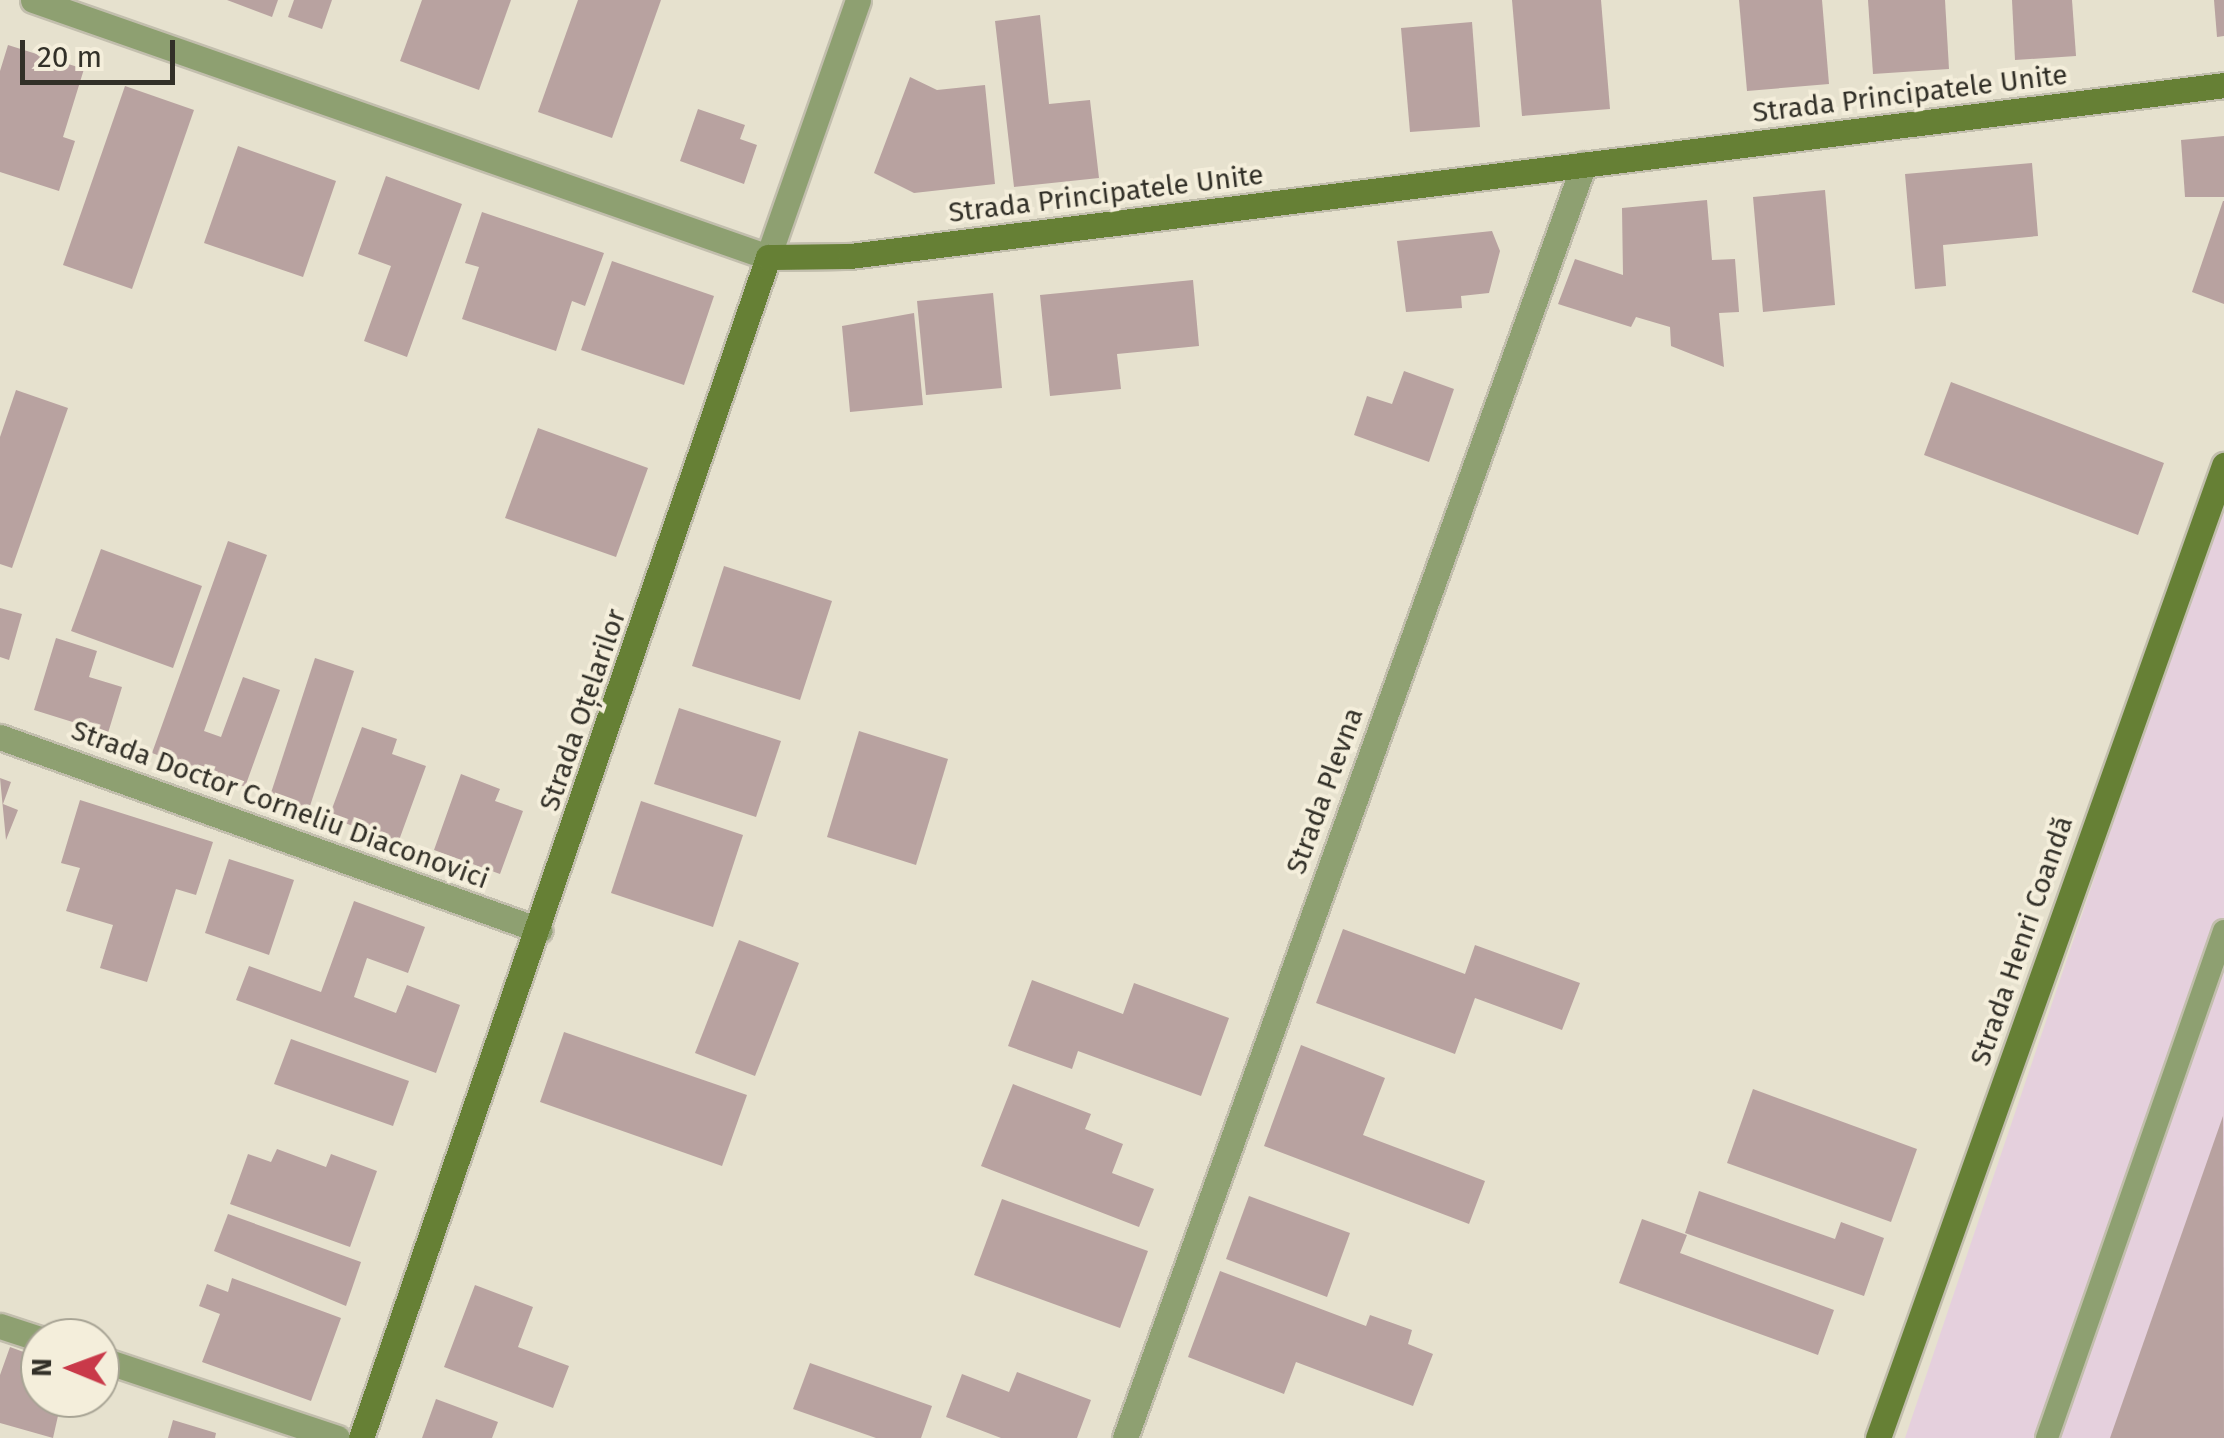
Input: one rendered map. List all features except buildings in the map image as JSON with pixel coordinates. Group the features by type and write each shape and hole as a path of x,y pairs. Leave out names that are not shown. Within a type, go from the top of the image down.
{"street":[{"name":"Strada Principatele Unite","path":"33,0 768,257 850,256 2224,85"},
{"name":"Strada Oțelarilor","path":"362,1438 858,0"},
{"name":"Strada Plevna","path":"1125,1438 1584,164"},
{"name":"Strada Henri Coandă","path":"1878,1438 2224,465"},
{"name":"Strada Doctor Corneliu Diaconovici","path":"0,737 540,930"},
{"path":"120,1366 338,1438"}],"lane":[{"path":"2047,1438 2224,931"}],"shaded area":[{"path":"2224,495 2224,1438 1905,1438"}]}
